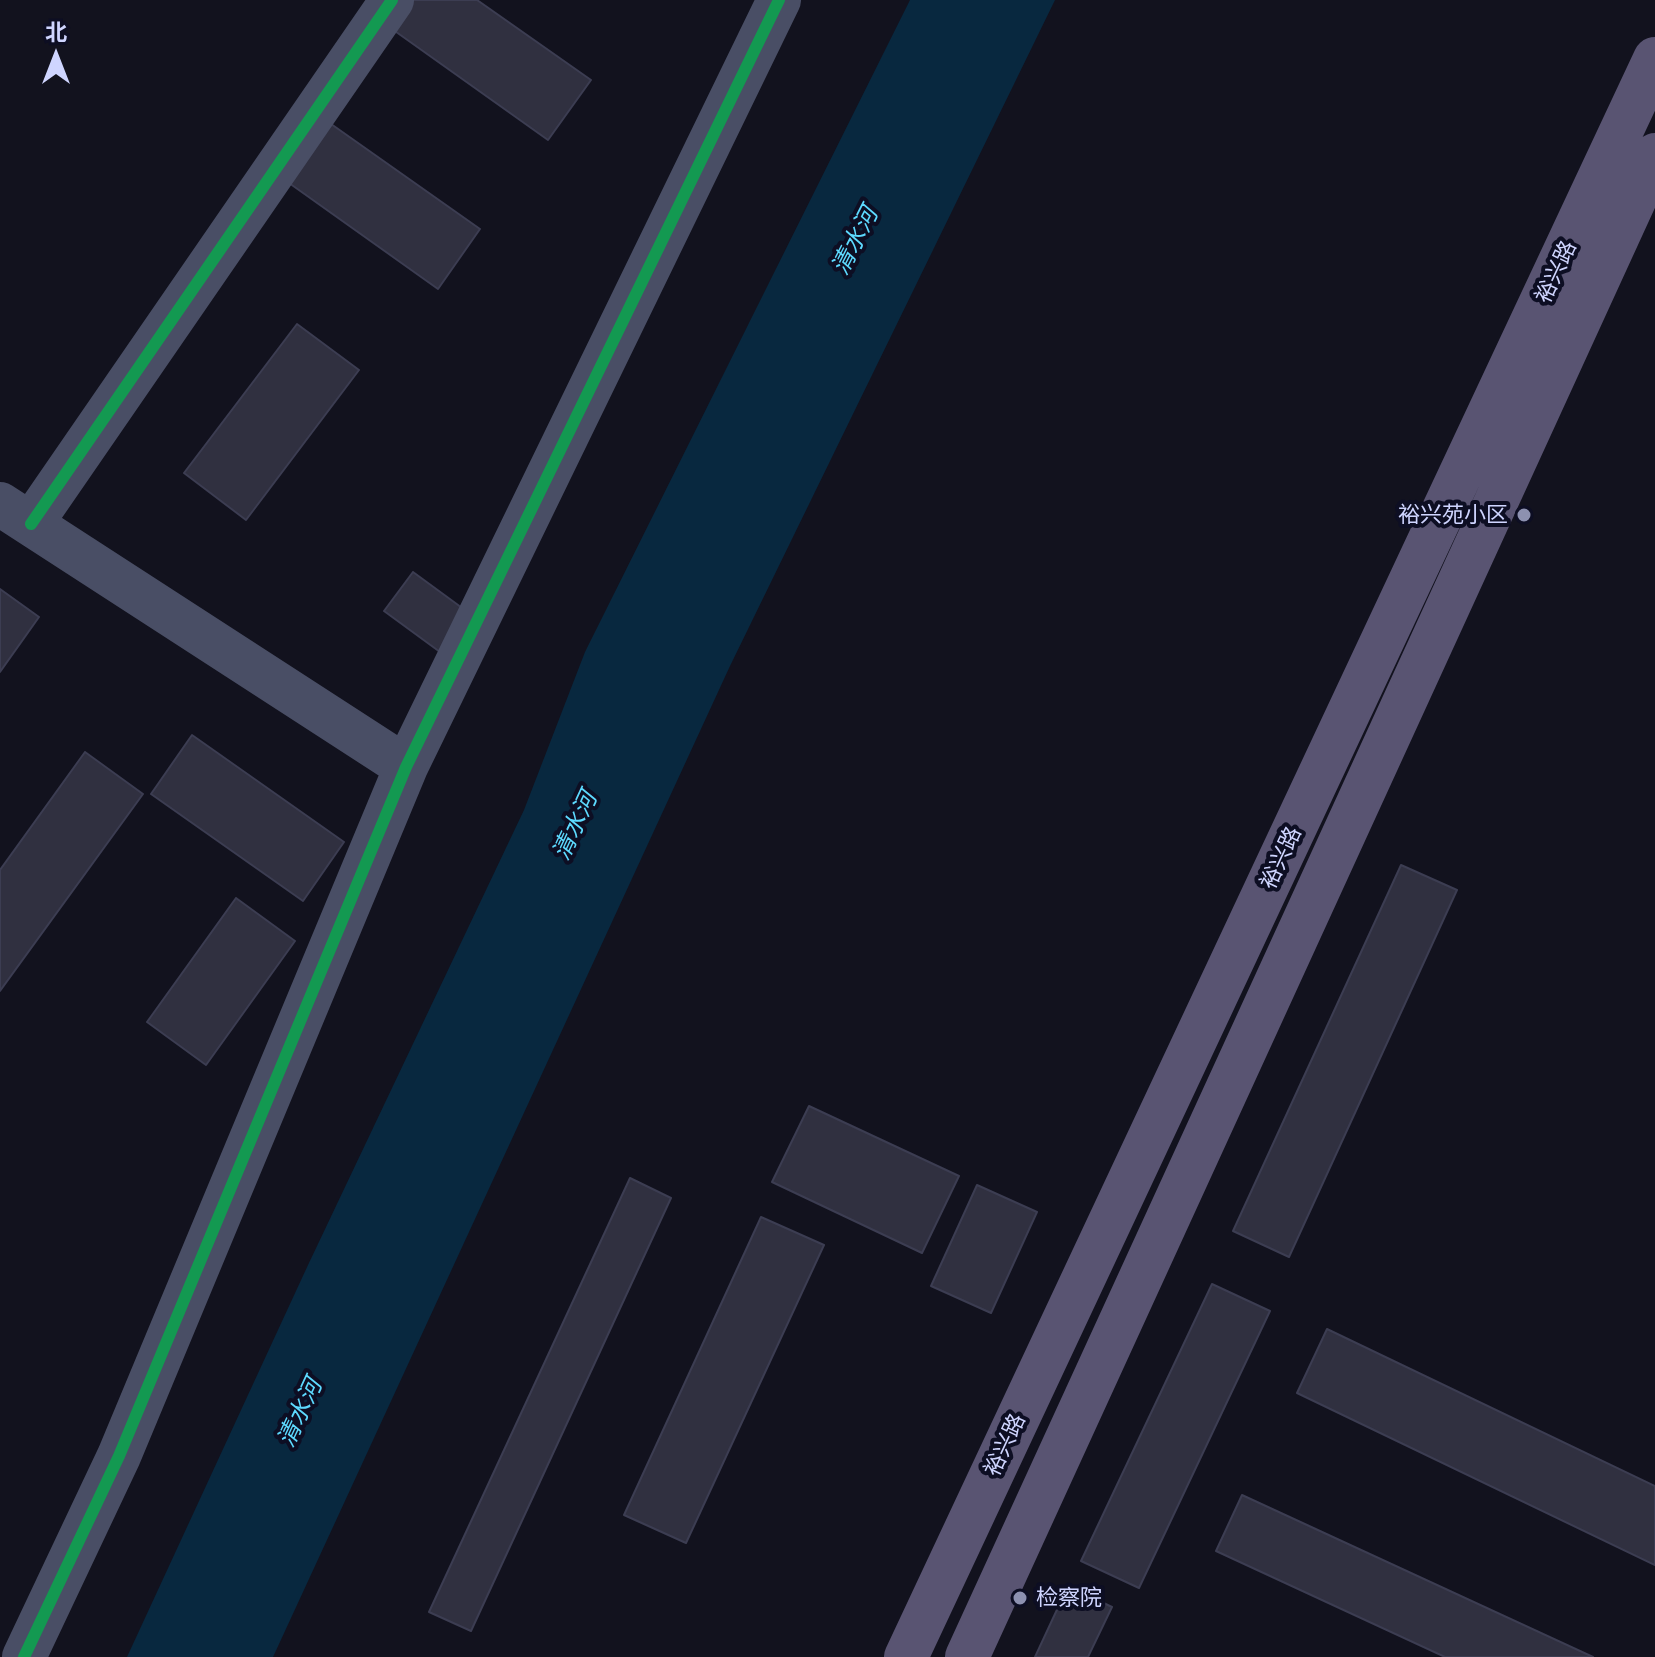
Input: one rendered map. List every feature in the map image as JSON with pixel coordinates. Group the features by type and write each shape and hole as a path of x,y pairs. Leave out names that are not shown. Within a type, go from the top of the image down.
{"main road":[{"name":"裕兴路","path":"906,1657 1655,59"},
{"name":"裕兴路","path":"967,1657 1655,155"}],"street":[{"path":"392,0 16,514 406,767"},
{"path":"24,1657 119,1456 406,767 779,0"}],"water":[{"name":"清水河","path":"910,0 1055,0 730,666 273,1657 127,1657 308,1265 524,810 585,652"}],"building":[{"path":"413,0 477,0 591,80 548,140 392,29"},
{"path":"324,119 480,229 438,289 282,178"},
{"path":"297,324 359,370 246,520 184,473"},
{"path":"413,572 469,613 440,652 384,611"},
{"path":"0,589 39,617 0,672"},
{"path":"192,735 344,842 303,901 151,794"},
{"path":"85,752 143,794 0,991 0,870"},
{"path":"1401,865 1457,890 1289,1257 1233,1231"},
{"path":"236,898 295,941 206,1065 147,1022"},
{"path":"809,1106 959,1176 922,1253 772,1182"},
{"path":"630,1178 671,1198 471,1631 429,1612"},
{"path":"977,1185 1037,1212 991,1313 931,1286"},
{"path":"761,1217 824,1245 686,1543 624,1515"},
{"path":"1212,1284 1270,1311 1139,1588 1081,1561"},
{"path":"1327,1329 1655,1486 1655,1565 1297,1393"},
{"path":"1242,1495 1593,1657 1445,1657 1216,1551"},
{"path":"1068,1586 1112,1607 1088,1657 1035,1657"}],"cycle path":[{"path":"31,524 392,0"},
{"path":"24,1657 119,1456 406,767 779,0"}],"place":[{"name":"裕兴苑小区","path":"1524,515"},
{"name":"检察院","path":"1020,1598"}]}
